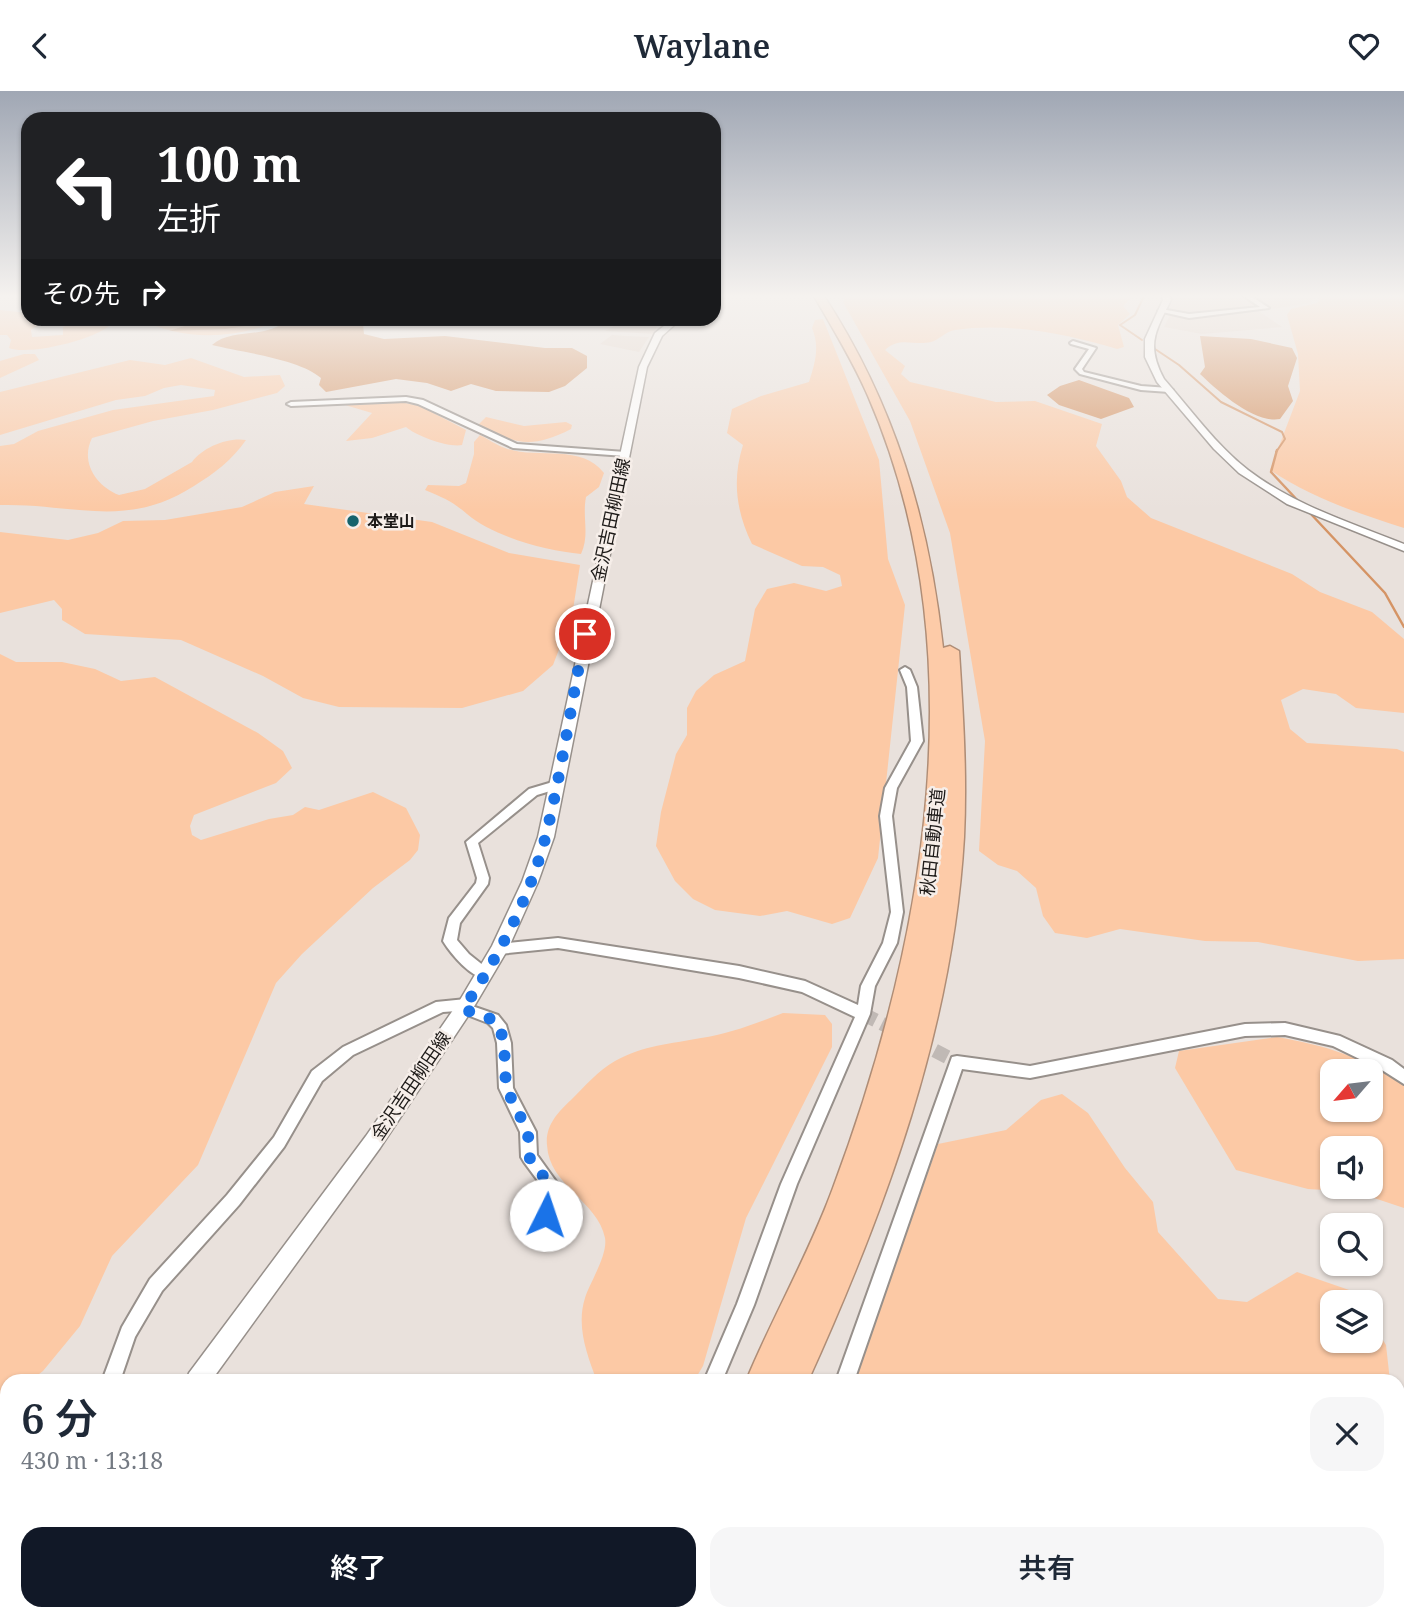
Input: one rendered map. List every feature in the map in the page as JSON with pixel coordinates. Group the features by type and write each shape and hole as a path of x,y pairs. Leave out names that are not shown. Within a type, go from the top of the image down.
{"highway":[{"name":"秋田自動車道","path":"765,1374 790,1324 862,1153 902,1023 925,922 937,833 941,748 939,677 933,616 913,510 901,464 874,393 861,367"},
{"name":"秋田自動車道","path":"795,1374 813,1337 883,1162 922,1029 943,924 954,836 956,750 953,678 938,562 899,426 872,367"}],"main road":[{"name":"金沢吉田柳田線","path":"202,1374 373,1142 464,1007 499,949 530,882 546,837 643,367"},
{"path":"1156,367 1169,390 1237,465 1256,481 1296,503 1404,548"}],"street":[{"path":"1079,367 1082,373 1141,388 1169,390"},
{"path":"291,404 406,399 419,402 516,446 625,454"},
{"path":"716,1374 745,1305 789,1184 863,1014 868,986 890,943 897,912 886,815 891,788 917,741 912,687 905,670"},
{"path":"484,974 464,958 450,941 454,922 482,884 483,877 472,842 533,792 556,785"},
{"path":"499,949 558,943 739,972 805,987 863,1014"},
{"path":"113,1374 128,1333 156,1285 233,1200 279,1142 317,1076 348,1051 441,1006 464,1007 494,1020 499,1025 504,1043 506,1088 528,1132 529,1157 552,1188 545,1223"},
{"path":"847,1374 957,1062 1030,1072 1245,1030 1285,1029 1335,1040 1387,1065 1404,1077"}],"shaded area":[{"path":"0,367 23,367 0,378"},
{"path":"100,367 217,367 244,377 280,375 285,386 277,393 213,410 153,421 92,438 88,456 92,472 103,486 119,495 145,489 192,462 216,444 246,440 216,471 194,486 169,499 122,511 0,505 0,446 14,444 38,431 113,410 214,396 215,390 181,385 164,388 145,396 116,400 0,435 0,392"},
{"path":"302,367 587,367 565,386 549,392 496,391 471,384 451,391 427,383 396,379 326,392 319,385 321,378"},
{"path":"813,367 842,367 879,460 888,559 905,605 878,858 850,918 832,924 787,911 760,916 715,910 693,899 675,881 656,846 661,812 676,754 687,735 687,708 696,691 714,675 745,661 755,609 767,589 794,583 826,591 842,586 840,575 823,567 802,566 752,544 742,520 737,495 743,445 727,433 732,409 761,396 809,382"},
{"path":"880,367 904,367 901,374 910,382 996,402 1035,401 1102,424 1096,446 1121,481 1127,497 1151,518 1292,574 1320,592 1372,612 1404,639 1404,713 1356,708 1336,694 1303,689 1281,700 1290,729 1307,743 1397,749 1404,752 1404,959 1358,961 1258,942 1205,941 1120,929 1087,938 1055,933 1043,916 1036,888 1017,871 998,865 979,851 985,741 950,533 910,421"},
{"path":"1205,367 1294,367 1288,386 1293,401 1280,419 1259,416 1226,397 1200,374"},
{"path":"1299,367 1404,367 1404,528 1318,497 1270,470 1300,391"},
{"path":"1079,380 1129,398 1134,407 1101,419 1059,405 1047,395 1060,386"},
{"path":"390,400 420,406 466,430 462,445 433,441 406,427 372,438 346,441 372,413 345,405"},
{"path":"486,417 524,426 566,422 572,425 571,429 557,435 524,442 502,437 477,426"},
{"path":"480,435 502,447 517,451 583,458 604,473 599,487 586,497 585,540 581,554 537,546 491,530 448,500 425,490 428,485 459,486 466,483 474,454 474,442"},
{"path":"314,486 304,504 432,522 509,553 580,565 572,616 553,665 523,691 462,708 339,707 303,698 263,676 181,640 85,634 62,620 62,609 54,600 0,613 0,532 68,540 98,533 123,521 165,520 242,507 275,492"},
{"path":"0,654 16,662 62,662 95,669 121,681 155,677 258,733 283,751 292,768 276,783 194,815 190,826 192,835 201,840 269,819 293,815 305,807 319,810 373,792 406,808 420,835 418,850 410,860 373,888 302,954 276,983 198,1165 112,1256 80,1326 39,1374 0,1374"},
{"path":"783,1013 825,1015 832,1024 832,1047 746,1218 703,1366 698,1374 594,1374 586,1351 582,1319 585,1298 604,1252 605,1238 601,1225 593,1214 556,1172 547,1145 550,1126 561,1109 592,1079 626,1056 636,1051 743,1028"},
{"path":"1277,1037 1311,1044 1356,1059 1320,1059 1320,1122 1383,1122 1383,1072 1390,1076 1404,1086 1404,1208 1377,1199 1383,1199 1383,1136 1320,1136 1320,1190 1236,1170 1175,1068 1179,1051"},
{"path":"1062,1094 1088,1113 1125,1168 1153,1202 1158,1232 1218,1299 1247,1302 1297,1272 1349,1290 1320,1290 1320,1353 1383,1353 1383,1340 1389,1374 856,1374 938,1144 1006,1130 1041,1100"}],"waterway":[{"path":"1182,367 1221,402 1282,432 1285,439 1277,451"},
{"path":"1277,451 1271,472 1300,503"},
{"path":"1310,513 1385,593 1404,627"}],"tunnel":[{"path":"863,1014 897,1031"},
{"path":"916,1041 957,1062"}],"place":[{"name":"本堂山","path":"353,521"}],"route":[{"path":"546,1215 552,1188 529,1157 528,1132 506,1088 504,1043 499,1025 494,1020 463,1009 499,949 530,882 546,837 585,634"}]}
